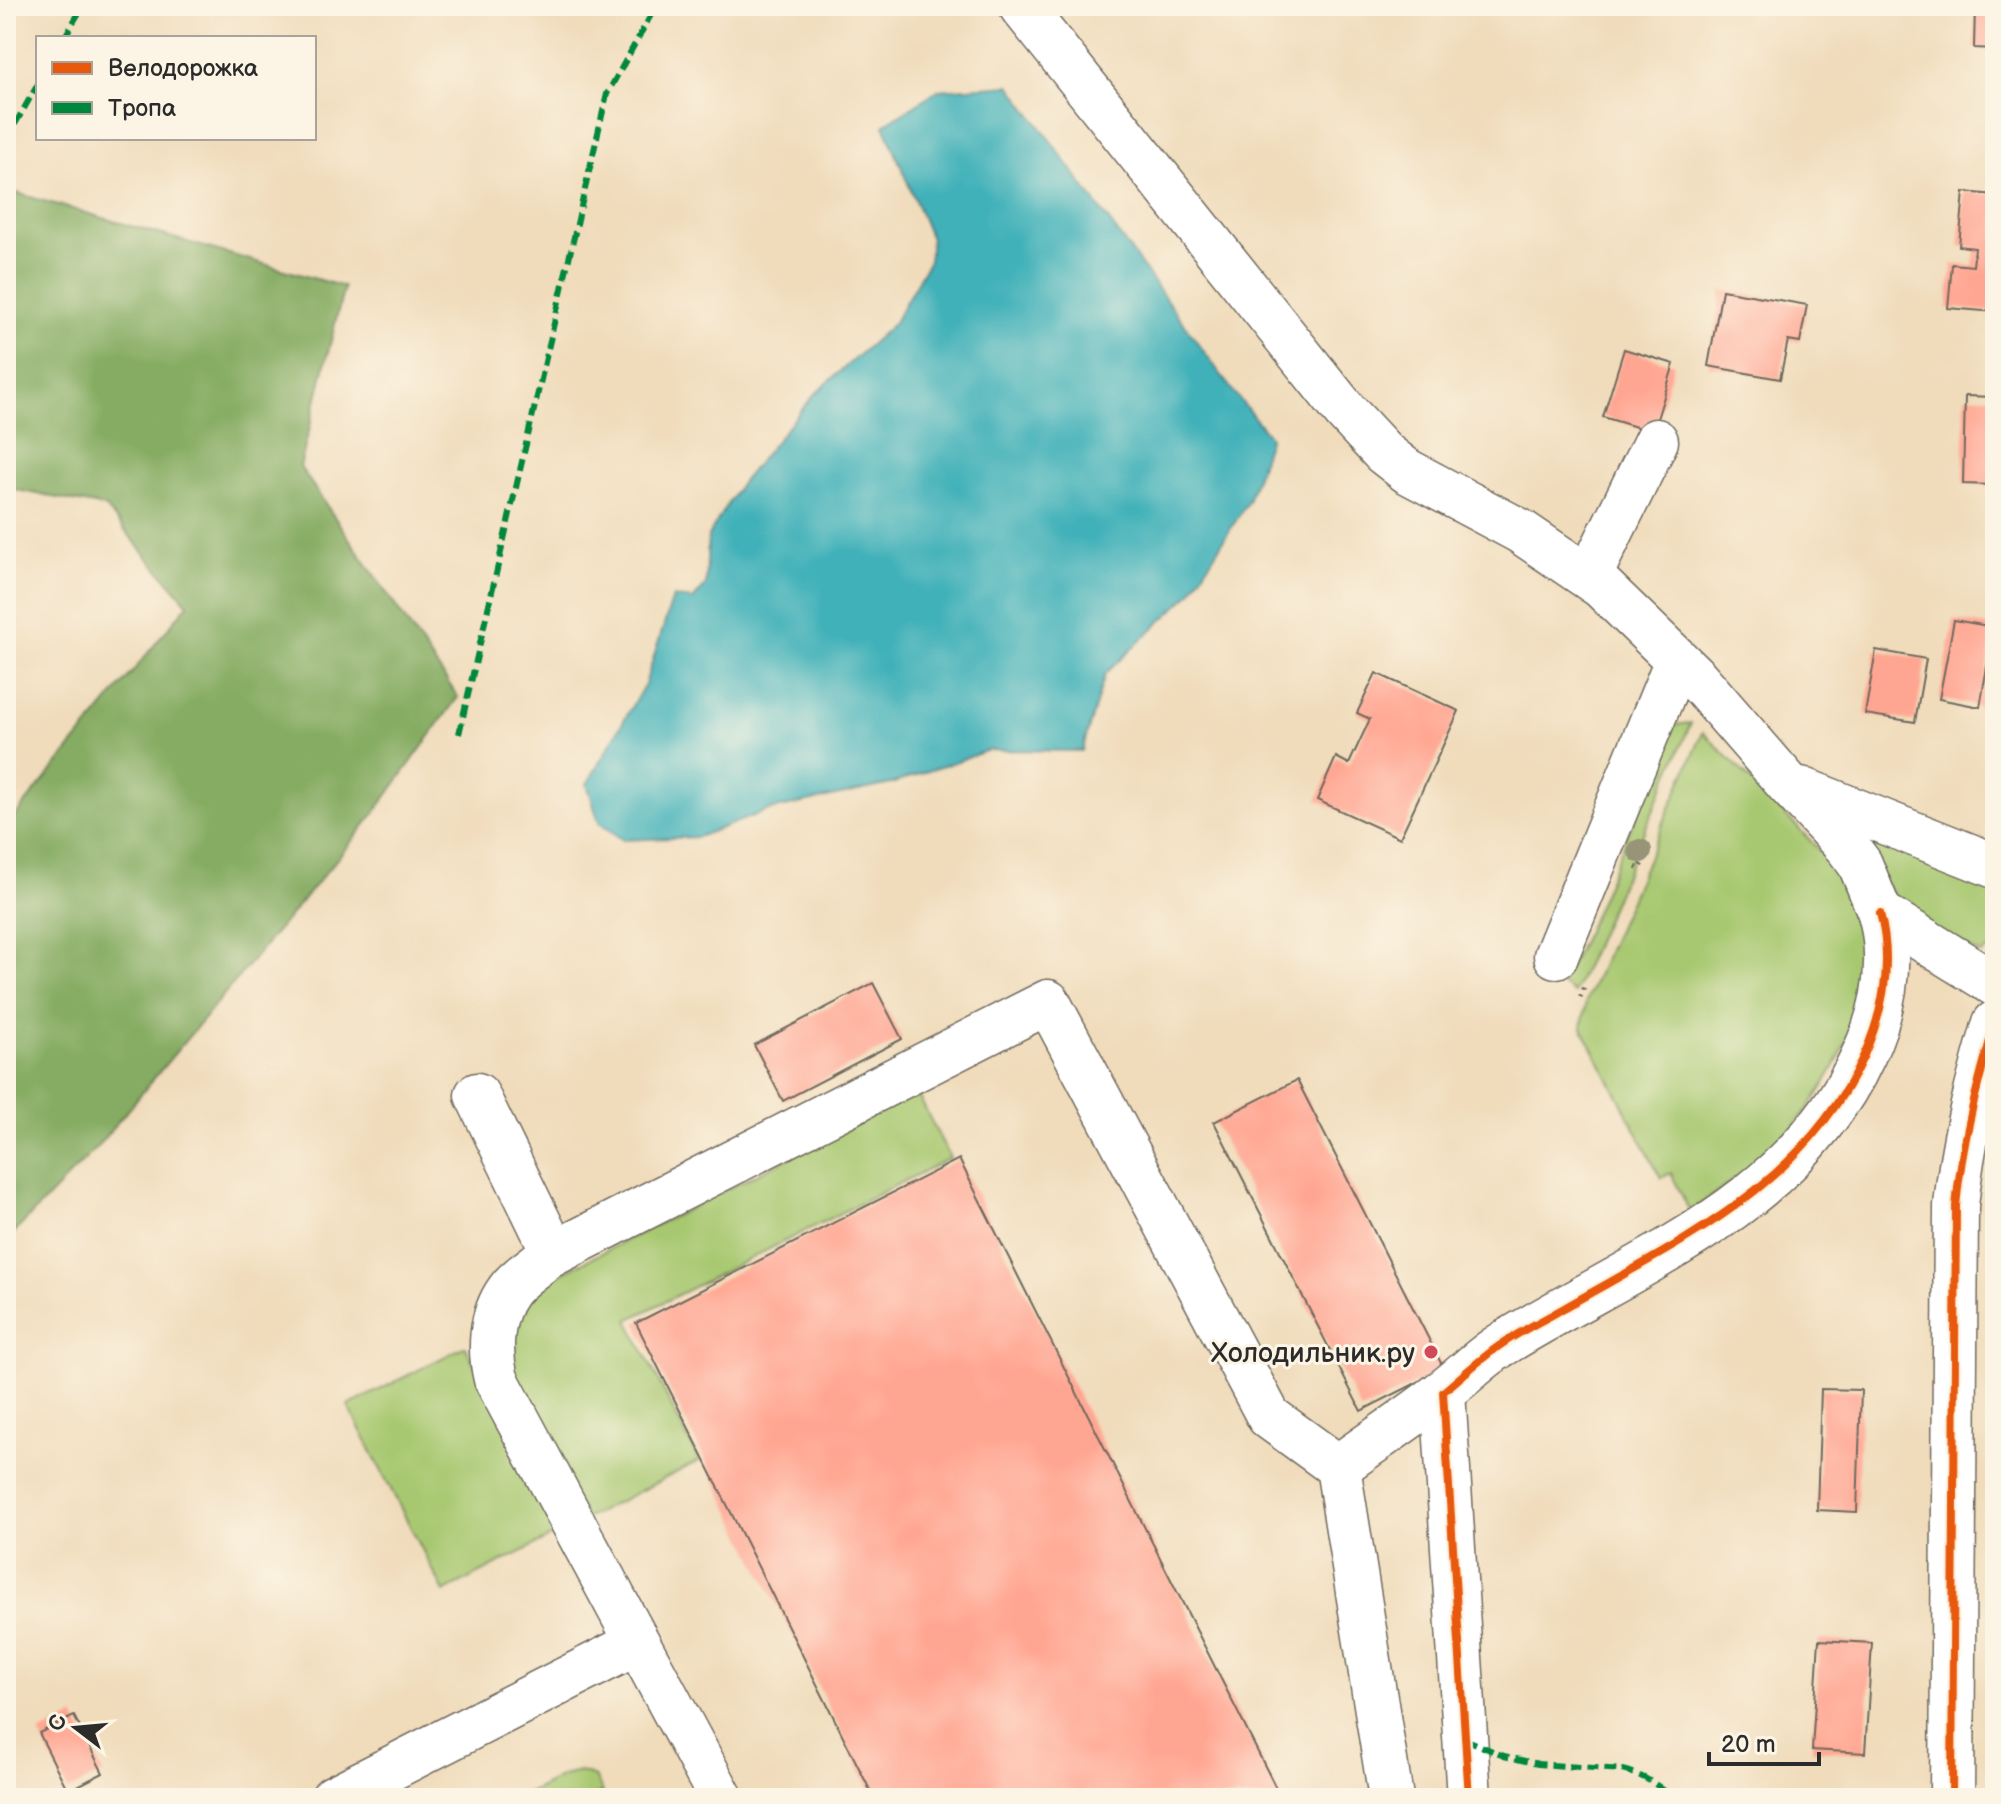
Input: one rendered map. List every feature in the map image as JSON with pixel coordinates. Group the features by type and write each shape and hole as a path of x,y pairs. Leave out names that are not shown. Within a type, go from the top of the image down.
{"street":[{"path":"1021,6 1345,411 1384,453 1431,486 1520,531 1589,577 1677,660 1848,848 1860,864 1886,935 1887,967 1880,1012 1854,1075 1813,1138 1790,1162 1728,1213 1499,1346 1443,1392 1338,1467"},
{"path":"1589,577 1656,441"},
{"path":"1556,956 1677,660"},
{"path":"1788,784 1995,866"},
{"path":"1880,913 1995,984"},
{"path":"721,1798 496,1379 492,1361 493,1330 501,1304 509,1289 554,1253 1048,1002 1269,1417 1338,1467 1391,1798"},
{"path":"1952,1798 1956,1206 1969,1112 1995,1023"},
{"path":"477,1095 554,1253"},
{"path":"1443,1392 1469,1798"},
{"path":"333,1798 637,1643"}],"green space":[{"path":"6,190 344,287 300,467 458,697 371,818 95,1149 6,1241 6,827 188,604 105,507 6,488"},
{"path":"1691,723 1574,993 1561,984 1588,929 1674,725"},
{"path":"1703,732 1833,867 1847,888 1859,917 1864,948 1863,979 1857,1011 1832,1071 1815,1098 1773,1148 1690,1212 1671,1173 1661,1178 1582,1028 1586,1001"},
{"path":"1842,816 1995,884 1995,936 1992,948 1981,954 1910,920"},
{"path":"917,1093 950,1158 628,1320 699,1461 583,1520 504,1361 506,1330 540,1284"},
{"path":"465,1346 560,1532 444,1592 348,1406"},
{"path":"580,1772 595,1777 603,1792 591,1798 521,1797 562,1776"}],"water":[{"path":"1010,85 1235,394 1270,437 1248,501 1190,594 1105,674 1082,751 989,750 891,784 766,811 698,837 623,840 599,823 587,784 645,684 673,597 693,600 706,585 708,536 741,483 813,396 893,324 929,261 931,239 884,125 938,90"}],"building":[{"path":"1975,6 1995,6 1995,49 1974,48"},
{"path":"1964,192 1995,195 1995,312 1948,308 1952,264 1973,266 1975,248 1959,246"},
{"path":"1722,290 1807,305 1800,342 1788,340 1780,379 1708,366"},
{"path":"1624,349 1674,364 1653,432 1603,417"},
{"path":"1965,396 1995,397 1995,485 1963,484"},
{"path":"1954,620 1994,627 1980,707 1939,699"},
{"path":"1876,650 1926,659 1915,722 1865,714"},
{"path":"1376,673 1459,711 1400,838 1317,800 1336,757 1349,764 1370,719 1357,713"},
{"path":"873,983 902,1039 783,1101 754,1045"},
{"path":"1297,1080 1444,1369 1361,1411 1214,1122"},
{"path":"959,1159 1281,1798 874,1798 636,1323"},
{"path":"1821,1389 1861,1390 1857,1512 1817,1510"},
{"path":"1819,1640 1872,1643 1865,1753 1812,1750"},
{"path":"74,1716 103,1773 68,1791 39,1733"}],"marked path":[{"path":"65,36 83,6"},
{"path":"459,734 607,94 656,6"},
{"path":"6,140 36,88"},
{"path":"1465,1739 1504,1756 1538,1764 1623,1770 1650,1781 1673,1798"}],"cycle path":[{"path":"1469,1798 1443,1392 1506,1341 1733,1208 1772,1177 1807,1142 1838,1101 1864,1055 1877,1021 1886,968 1880,913"},
{"path":"1952,1798 1956,1206 1971,1114 1995,1023"}],"place":[{"name":"Холодильник.ру","path":"1431,1352"}]}
